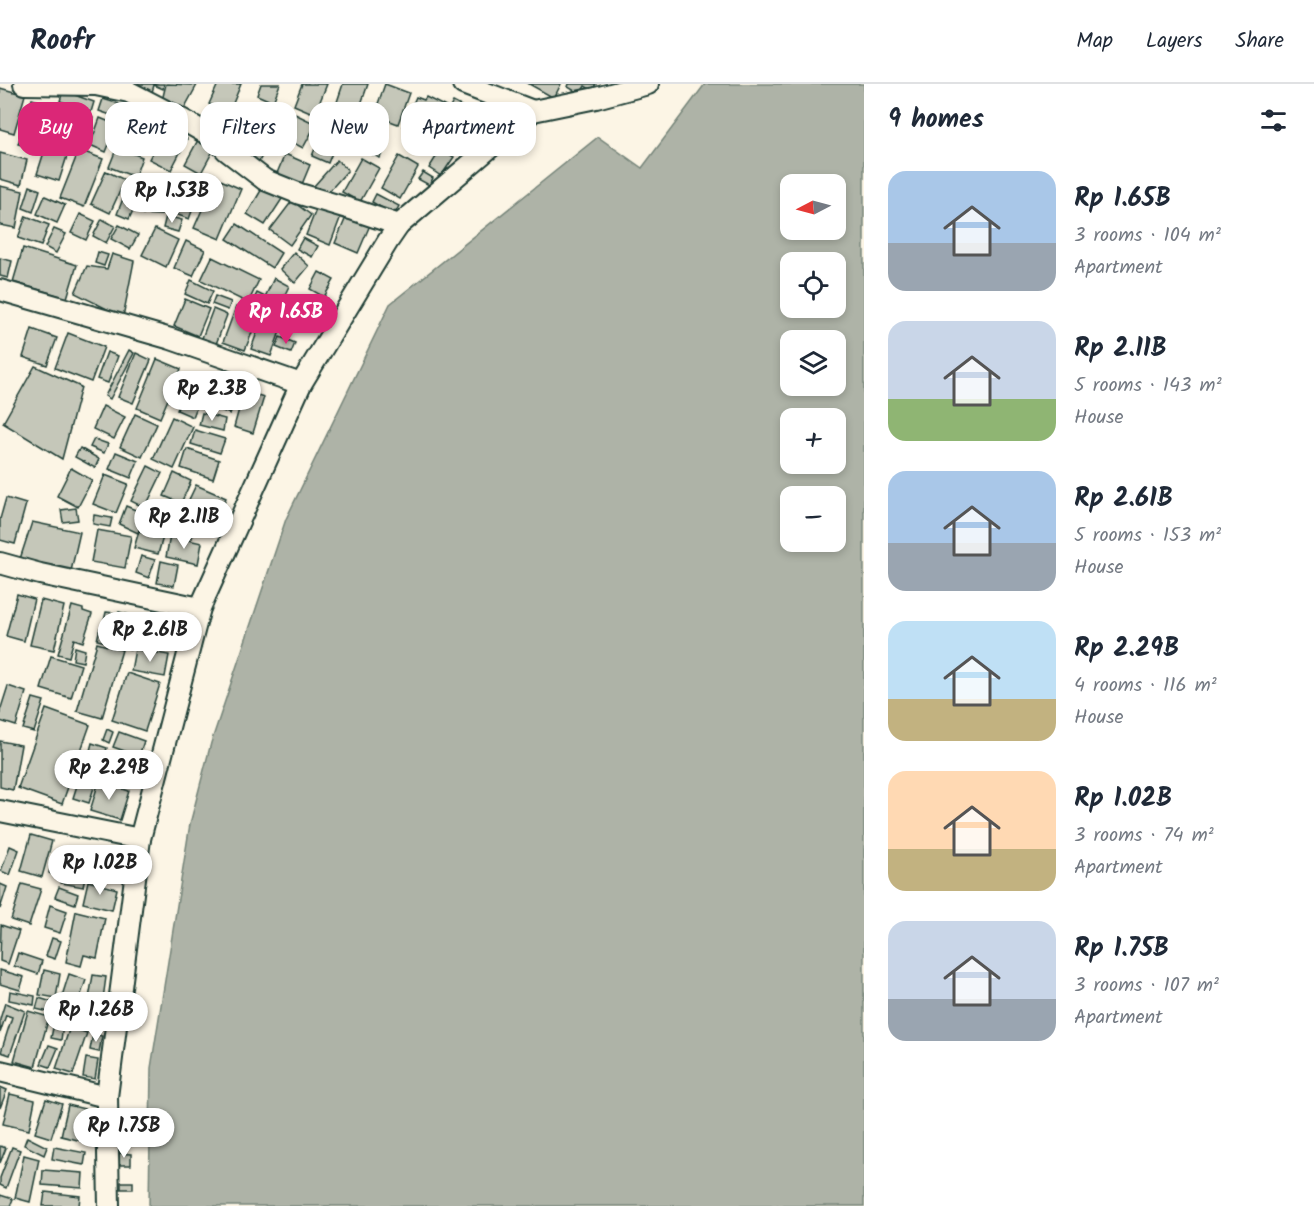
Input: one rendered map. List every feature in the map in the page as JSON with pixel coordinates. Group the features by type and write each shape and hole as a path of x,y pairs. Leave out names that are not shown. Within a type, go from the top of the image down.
{"street":[{"path":"24,84 96,84 129,92 216,139 226,150 265,180 300,194 399,225"},
{"path":"463,84 510,102"},
{"path":"536,110 648,84"},
{"path":"109,1206 107,1097 140,839 200,608 301,384 388,242 399,225 480,156"},
{"path":"0,290 171,339 301,384"},
{"path":"0,563 40,574 200,608"},
{"path":"0,811 140,839"},
{"path":"0,1071 107,1097"}],"shaded area":[{"path":"705,84 864,84 864,1206 149,1206 151,1068 190,824 211,743 286,519 390,304 598,137 642,168"}],"building":[{"path":"129,84 164,84 163,89 154,85 151,96"},
{"path":"166,84 197,85 188,102 162,102"},
{"path":"218,84 241,84 234,102 210,102"},
{"path":"261,84 280,84 273,102 257,95"},
{"path":"302,84 327,84 320,102 309,102 309,111 297,106 295,102"},
{"path":"343,84 368,84 362,102 337,102"},
{"path":"385,84 409,93 406,102 401,102 401,116 398,124 389,121 389,102 379,102"},
{"path":"529,84 561,84 554,98"},
{"path":"569,84 596,84 592,90 585,86 580,94 568,87"},
{"path":"0,88 25,95 23,102 18,102 18,119 14,133 0,129"},
{"path":"63,91 94,102 93,105 93,102 60,101"},
{"path":"416,97 424,100 426,97 436,102 414,102"},
{"path":"103,99 113,102 105,102 105,113 99,111"},
{"path":"297,115 309,121 309,137 303,148 297,145"},
{"path":"100,118 105,120 105,152 93,146 93,137"},
{"path":"198,140 200,141 200,156 210,156 201,173 185,164"},
{"path":"0,153 27,160 21,185 0,179"},
{"path":"93,155 103,159 84,207 60,198 77,156"},
{"path":"43,156 67,156 59,181 37,174"},
{"path":"113,156 142,157 135,177 109,167"},
{"path":"151,156 178,156 171,170 149,159"},
{"path":"237,156 262,156 256,167"},
{"path":"284,156 310,165 300,189 275,178"},
{"path":"312,156 331,156 328,163"},
{"path":"399,156 418,167 400,199 381,188"},
{"path":"437,156 454,157 441,176 429,168"},
{"path":"361,158 379,168 360,202 342,192"},
{"path":"337,160 348,170 325,196 314,186"},
{"path":"106,171 125,180 110,213 91,204"},
{"path":"423,172 433,178 429,185 418,179"},
{"path":"216,178 241,189 220,239 194,228"},
{"path":"179,179 201,187 189,219 167,211"},
{"path":"145,184 162,185 161,215 143,214"},
{"path":"0,186 23,191 16,228 0,225"},
{"path":"30,186 40,190 33,212 23,208"},
{"path":"263,187 282,199 265,225 247,214"},
{"path":"126,191 139,197 129,219 117,214"},
{"path":"376,194 399,206 394,215 372,202"},
{"path":"45,196 65,205 57,223 37,214"},
{"path":"292,201 311,215 290,245 270,230"},
{"path":"317,207 341,216 330,245 306,235"},
{"path":"80,214 95,221 86,240 71,233"},
{"path":"347,215 370,225 358,253 335,243"},
{"path":"26,216 49,225 41,246 18,238"},
{"path":"166,216 182,220 178,232 163,228"},
{"path":"102,219 115,226 106,243 93,236"},
{"path":"237,224 281,253 272,268 227,239"},
{"path":"119,225 138,235 130,249 111,239"},
{"path":"54,229 66,234 56,253 45,247"},
{"path":"155,229 178,240 166,267 142,255"},
{"path":"303,238 318,246 312,257 297,249"},
{"path":"186,241 205,250 193,276 174,268"},
{"path":"23,248 77,265 67,298 13,282"},
{"path":"98,252 108,255 104,266 95,263"},
{"path":"294,252 309,266 295,283 280,269"},
{"path":"112,254 134,261 123,317 75,293 87,266 107,269"},
{"path":"212,257 259,280 248,303 201,280"},
{"path":"0,258 12,261 8,278 0,276"},
{"path":"319,272 334,280 324,297 310,289"},
{"path":"274,278 289,286 278,309 266,303 264,309 252,303 257,293 265,297"},
{"path":"191,280 213,291 207,304 185,294"},
{"path":"215,296 231,302 228,310 212,304"},
{"path":"185,299 209,309 198,336 174,326"},
{"path":"292,299 309,307 299,329 282,321"},
{"path":"236,307 259,315 245,350 223,342"},
{"path":"213,309 227,315 216,344 202,338"},
{"path":"263,316 283,323 271,356 251,349"},
{"path":"32,329 57,338 47,365 23,357"},
{"path":"68,333 104,347 91,382 55,368"},
{"path":"280,337 295,343 291,353 276,347"},
{"path":"129,350 134,353 110,399 105,396"},
{"path":"107,352 118,356 108,383 97,379"},
{"path":"136,353 151,360 133,403 118,397"},
{"path":"157,359 181,369 160,418 137,408"},
{"path":"35,366 81,387 62,459 3,423"},
{"path":"218,377 240,386 230,414 207,405"},
{"path":"189,379 205,385 193,417 177,410"},
{"path":"244,391 264,397 253,433 234,427"},
{"path":"103,406 125,417 114,439 93,429"},
{"path":"202,413 225,419 223,431 199,425"},
{"path":"135,414 157,424 142,457 120,447"},
{"path":"172,417 193,427 174,469 153,459"},
{"path":"195,430 225,439 220,453 191,444"},
{"path":"94,439 108,444 104,453 90,447"},
{"path":"80,448 99,459 95,468 75,457"},
{"path":"187,449 219,460 213,479 181,468"},
{"path":"116,452 138,461 131,478 109,469"},
{"path":"148,466 162,473 145,508 131,501"},
{"path":"71,468 92,480 78,507 57,496"},
{"path":"174,473 191,481 181,503 164,496"},
{"path":"105,475 128,484 116,513 93,504"},
{"path":"196,485 226,498 217,519 186,506"},
{"path":"6,498 26,504 15,544 0,540 0,519"},
{"path":"156,503 198,517 192,538 149,524"},
{"path":"126,506 145,514 138,533 119,524"},
{"path":"76,508 78,520 63,522 61,510"},
{"path":"94,515 112,518 110,527 93,524"},
{"path":"32,522 80,532 71,571 20,559"},
{"path":"97,530 131,536 125,568 91,562"},
{"path":"139,531 163,537 158,554 134,548"},
{"path":"170,536 202,543 198,564 166,557"},
{"path":"141,556 155,560 149,578 136,573"},
{"path":"161,561 178,565 174,586 157,583"},
{"path":"17,594 34,599 24,641 6,636"},
{"path":"41,600 64,606 54,650 30,645"},
{"path":"72,606 92,614 83,642 74,639 69,657 58,654"},
{"path":"106,612 114,613 112,623 104,621"},
{"path":"119,612 137,617 130,649 111,644"},
{"path":"143,617 176,626 169,651 136,642"},
{"path":"100,628 108,630 106,642 97,640"},
{"path":"97,643 122,650 102,718 77,711"},
{"path":"75,647 85,650 83,662 73,660"},
{"path":"135,649 169,655 165,677 131,671"},
{"path":"51,656 81,665 71,698 41,689"},
{"path":"127,673 160,684 145,731 112,720"},
{"path":"8,686 26,692 16,726 0,721 0,711"},
{"path":"33,698 44,701 34,732 23,729"},
{"path":"46,709 90,725 62,804 18,788"},
{"path":"107,729 113,732 109,743 103,740"},
{"path":"119,732 144,741 139,756 113,747"},
{"path":"0,741 21,745 13,790 0,787"},
{"path":"92,743 107,748 101,770 86,766"},
{"path":"128,754 141,758 138,766 125,762"},
{"path":"110,760 135,769 131,782 106,773"},
{"path":"81,773 97,778 89,803 73,798"},
{"path":"99,781 129,791 120,820 90,811"},
{"path":"31,835 52,841 42,877 21,871"},
{"path":"10,846 19,850 10,875 1,871"},
{"path":"66,852 89,856 83,887 61,883"},
{"path":"54,860 60,862 55,876 49,873"},
{"path":"88,881 117,889 112,910 83,903"},
{"path":"0,884 7,887 0,909"},
{"path":"22,884 41,889 29,926 11,920"},
{"path":"59,887 78,894 75,904 55,897"},
{"path":"50,905 67,911 60,933 44,928"},
{"path":"76,911 105,918 97,958 84,955 81,966 66,962"},
{"path":"1,925 19,931 8,964 0,961"},
{"path":"52,938 61,941 55,959 46,956"},
{"path":"18,953 42,961 38,974 14,966"},
{"path":"0,970 24,977 20,990 0,984"},
{"path":"44,970 60,974 56,998 39,995"},
{"path":"69,974 86,980 72,1021 56,1015"},
{"path":"93,975 106,977 102,1006 88,1004"},
{"path":"10,991 35,996 34,1005 9,1000"},
{"path":"39,998 52,1002 49,1012 36,1009"},
{"path":"5,1003 25,1011 10,1055 1,1052 12,1017 6,1015 0,1033 0,1019"},
{"path":"28,1011 49,1017 35,1067 14,1061"},
{"path":"82,1011 97,1014 95,1025 80,1022"},
{"path":"54,1023 63,1025 61,1040 51,1038"},
{"path":"70,1027 87,1033 73,1074 56,1069"},
{"path":"93,1034 102,1036 99,1052 90,1050"},
{"path":"49,1045 58,1048 50,1067 41,1064"},
{"path":"86,1058 98,1060 95,1079 83,1077"},
{"path":"0,1087 7,1090 0,1108"},
{"path":"10,1094 35,1100 29,1130 3,1124"},
{"path":"46,1099 62,1104 51,1138 35,1133"},
{"path":"68,1105 93,1111 86,1142 61,1136"},
{"path":"27,1137 47,1147 44,1155 24,1145"},
{"path":"0,1146 6,1148 0,1163"},
{"path":"12,1147 20,1150 6,1188 0,1185 0,1178"},
{"path":"54,1147 86,1153 84,1165 52,1159"},
{"path":"117,1153 131,1154 131,1165 116,1165"},
{"path":"24,1155 39,1159 30,1202 15,1198"},
{"path":"43,1170 83,1173 82,1188 42,1185"},
{"path":"121,1182 133,1182 133,1189 121,1189"},
{"path":"45,1192 80,1196 79,1206 43,1206"},
{"path":"0,1195 13,1199 10,1206 0,1206"}]}
